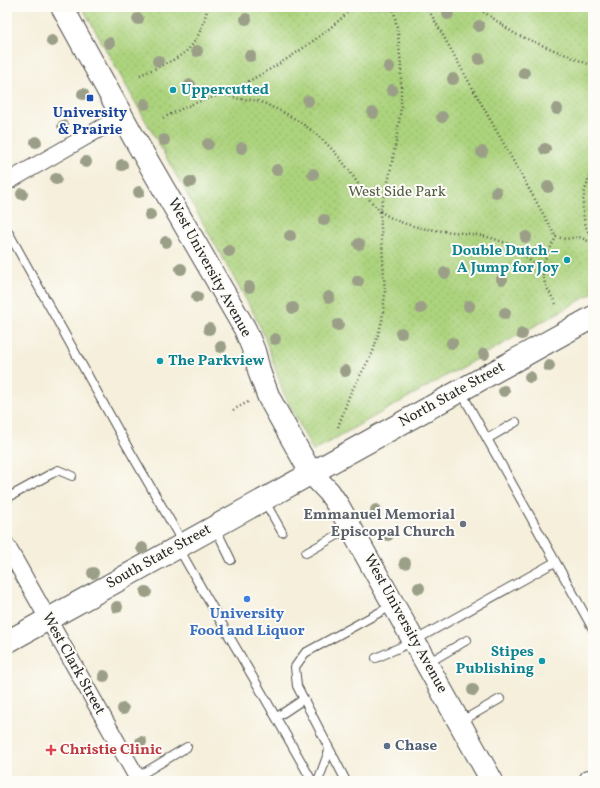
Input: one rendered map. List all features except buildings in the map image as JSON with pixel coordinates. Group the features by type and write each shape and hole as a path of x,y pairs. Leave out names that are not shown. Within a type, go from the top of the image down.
{"main road":[{"name":"West University Avenue","path":"62,7 122,116 245,329 254,351 260,374 269,398 311,473 329,492 339,507 492,781"},
{"name":"North State Street","path":"311,473 593,317"},
{"name":"South State Street","path":"7,642 311,473"}],"street":[{"path":"7,182 122,116"},
{"name":"West Clark Street","path":"7,546 138,779"}],"lane":[{"path":"7,230 181,545 234,647 277,717 312,781"},
{"path":"460,391 593,629"},
{"path":"487,439 516,422"},
{"path":"7,498 58,470 72,476"},
{"path":"264,499 282,532"},
{"path":"214,526 231,560"},
{"path":"306,553 351,528"},
{"path":"376,658 414,641 555,562"},
{"path":"346,781 297,686 295,667 305,653 394,605"},
{"path":"426,664 467,640"},
{"path":"277,717 304,699"},
{"path":"460,722 500,699"},
{"path":"138,779 187,747"},
{"path":"318,781 329,750"}],"path":[{"path":"140,75 183,54 194,43 203,26 208,7"},
{"path":"163,118 193,103 223,94 289,59 336,24 354,7"},
{"path":"338,427 350,394 373,352 382,322 384,292 380,210 395,149 401,107 400,54 393,7"},
{"path":"427,7 556,238"},
{"path":"477,7 516,34 593,66"},
{"path":"223,94 236,98 258,101 291,116 315,132 334,151 368,197 387,215 405,223 422,228 479,236 503,242 514,247 534,266 542,270"},
{"path":"593,169 584,196 584,219 590,236 593,239"},
{"path":"556,238 565,239 579,237 593,243"},
{"path":"556,238 542,270 545,284 557,306"},
{"path":"233,410 248,402"}],"green space":[{"name":"West Side Park","path":"82,7 593,7 593,293 313,451 283,392 264,335 254,314"}],"place":[{"name":"Uppercutted","path":"173,90"},
{"name":"University & Prairie","path":"90,98"},
{"name":"Double Dutch – A Jump for Joy","path":"567,260"},
{"name":"The Parkview","path":"160,361"},
{"name":"Emmanuel Memorial Episcopal Church","path":"463,524"},
{"name":"University Food and Liquor","path":"247,599"},
{"name":"Stipes Publishing","path":"542,661"},
{"name":"Chase","path":"387,746"},
{"name":"Christie Clinic","path":"51,750"}]}
